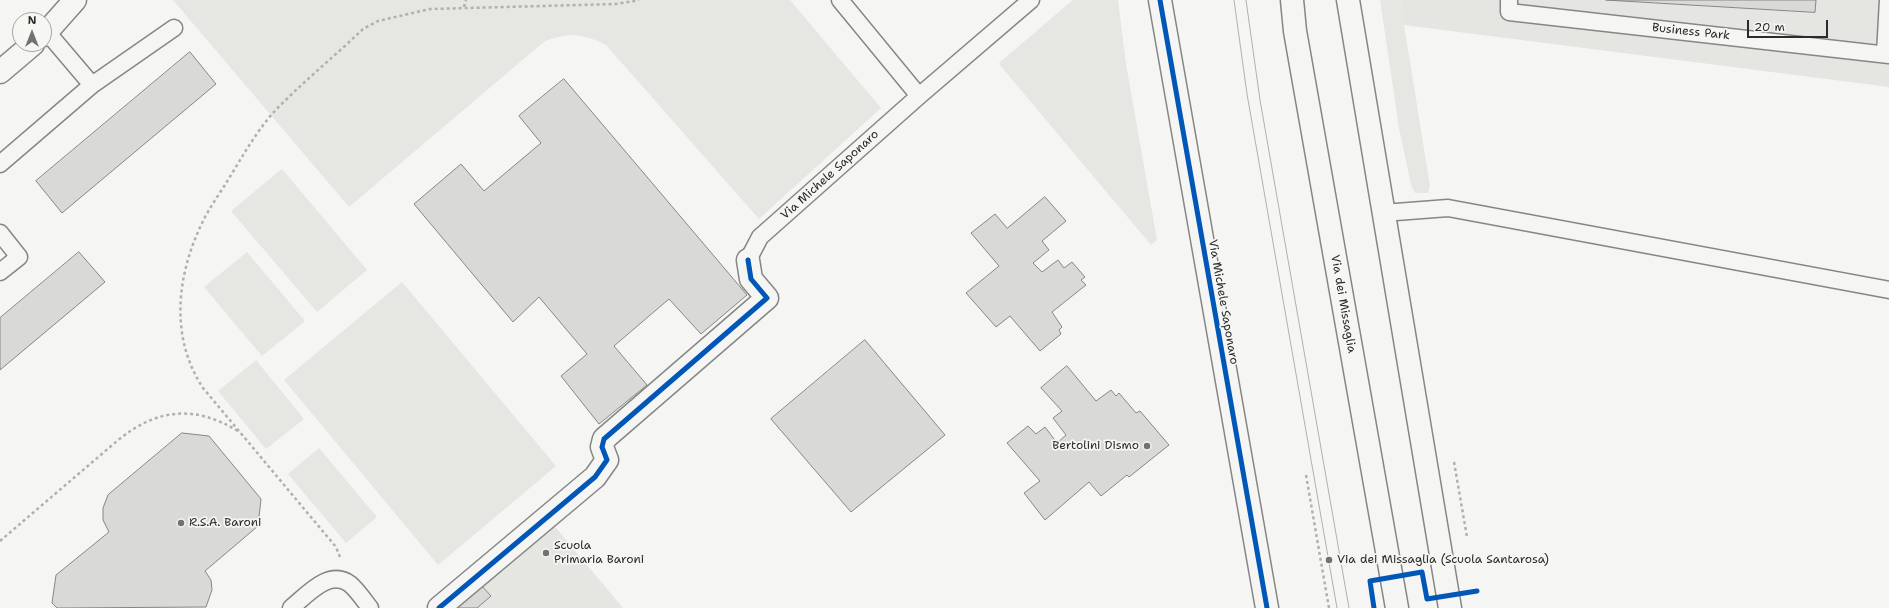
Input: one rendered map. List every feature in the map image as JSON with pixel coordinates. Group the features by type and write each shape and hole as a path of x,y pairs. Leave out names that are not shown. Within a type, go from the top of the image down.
{"main road":[{"path":"52,25 75,0"},
{"name":"Via Michele Saponaro","path":"1160,0 1267,608"},
{"name":"Via dei Missaglia","path":"1292,0 1296,39 1397,608"},
{"path":"1348,0 1450,608"},
{"path":"0,72 23,52"},
{"path":"440,608 595,477 606,460 602,447 604,439 767,298 751,279 748,260"}],"lane":[{"path":"840,0 919,96"},
{"name":"Via Michele Saponaro","path":"748,260 760,237 919,96 1031,0"},
{"name":"Business Park","path":"1509,0 1509,12 1887,55 1888,0"},
{"path":"0,164 92,85 174,28"},
{"path":"52,47 92,85"},
{"path":"1383,213 1448,208 1889,290"},
{"path":"0,233 19,257 0,272"},
{"path":"291,608 326,581 339,579 351,585 370,608"}],"path":[{"path":"464,8 466,0"},
{"path":"339,579 341,563 336,547 203,388 195,375 185,349 180,309 185,267 204,220 253,140 272,114 363,29 378,21 430,9 616,4 639,0"},
{"path":"0,540 132,428 148,420 161,416 185,413 212,418 240,432"},
{"path":"1454,462 1467,537"},
{"path":"1306,475 1329,608"}],"shaded area":[{"path":"173,0 790,0 881,108 759,219 606,45 591,38 569,35 562,36 545,41 349,207"},
{"path":"1073,0 1118,0 1126,64 1157,240 1151,245 999,64"},
{"path":"1380,0 1400,0 1430,186 1428,193 1415,193 1411,185 1399,128"},
{"path":"1400,0 1889,0 1889,87 1404,25"},
{"path":"282,169 367,270 317,312 231,211"},
{"path":"247,252 305,321 262,356 204,287"},
{"path":"402,282 556,466 438,565 284,380"},
{"path":"256,360 304,419 266,449 218,391"},
{"path":"319,448 377,517 346,543 288,474"},
{"name":"Scuola Primaria Baroni","path":"551,522 623,608 451,608"}],"building":[{"path":"1606,0 1816,0 1815,12"},
{"path":"190,52 216,84 62,213 36,181"},
{"path":"564,79 747,295 701,334 669,299 614,346 647,385 599,424 561,376 587,354 539,297 513,322 414,204 461,164 484,191 541,143 519,116"},
{"path":"1045,197 1066,221 1042,241 1049,250 1033,263 1042,272 1058,260 1064,268 1072,262 1085,277 1081,280 1086,285 1052,312 1062,327 1059,330 1061,334 1040,351 1010,316 996,327 966,293 999,266 971,233 995,214 1007,228"},
{"path":"79,252 105,282 0,370 0,318"},
{"path":"865,340 945,435 851,512 771,419"},
{"path":"1067,366 1096,401 1111,390 1116,396 1119,393 1136,413 1140,411 1169,445 1129,477 1127,475 1101,496 1089,482 1045,520 1024,493 1040,481 1007,443 1028,426 1036,434 1045,427 1057,443 1066,435 1053,418 1062,411 1041,388"},
{"name":"R.S.A. Baroni","path":"182,433 209,436 261,499 258,526 205,571 211,580 212,590 206,607 57,608 52,603 56,575 109,532 103,520 103,508 108,495"},
{"path":"480,584 491,596 477,608 451,608"}],"tram line":[{"path":"1234,0 1247,94 1337,608"},
{"path":"1246,0 1260,100 1349,608"}],"cycle path":[{"path":"1160,0 1267,608"},
{"path":"439,608 595,477 607,460 602,447 604,439 767,298 751,279 748,260"},
{"path":"1374,608 1370,581 1422,572 1427,599 1477,591"}],"place":[{"name":"Bertolini Dismo","path":"1147,446"},
{"name":"R.S.A. Baroni","path":"181,523"},
{"name":"Scuola Primaria Baroni","path":"546,553"},
{"name":"Via dei Missaglia (Scuola Santarosa)","path":"1329,560"}]}
